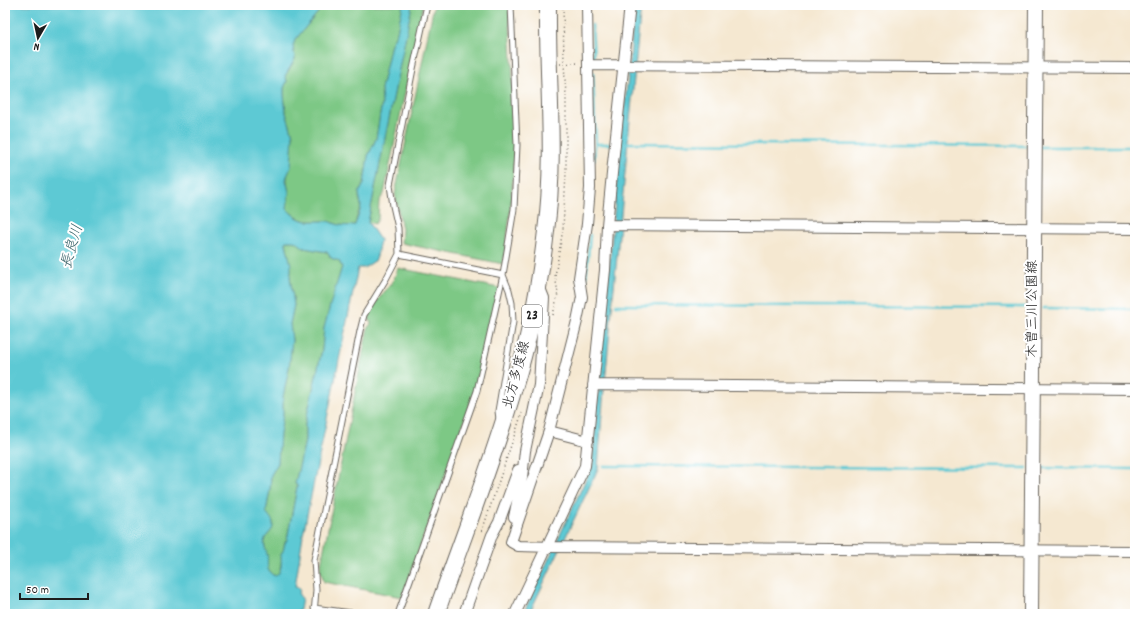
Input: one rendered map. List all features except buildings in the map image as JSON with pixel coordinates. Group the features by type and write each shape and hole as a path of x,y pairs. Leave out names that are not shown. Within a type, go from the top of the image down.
{"main road":[{"name":"北方多度線","path":"436,614 501,432 526,345 539,284 550,192 551,144 548,5"},
{"name":"木曽三川公園線","path":"1031,614 1036,5"}],"street":[{"path":"511,542 549,431 582,297 579,278 590,188 587,5"},
{"path":"515,614 549,547 585,466 598,385 605,270 613,225 629,65 630,5"},
{"path":"589,63 629,65 1135,68"},
{"path":"613,225 1135,229"},
{"path":"511,542 525,451 539,385 544,298 539,284"},
{"path":"598,385 1135,389"},
{"path":"549,431 588,441"},
{"path":"464,614 492,535 499,522 525,451"},
{"path":"511,542 518,546 549,547 1135,551"}],"lane":[{"path":"314,614 316,590 314,560 360,331 364,315 399,254 398,228 390,186 427,5"},
{"path":"398,614 477,391 503,275 514,209 517,145 511,5"},
{"path":"399,254 503,275"},
{"path":"501,432 498,411 513,322 510,290 503,275"},
{"path":"314,608 359,614"}],"path":[{"path":"549,64 589,63"}],"green space":[{"path":"324,5 403,5 397,32 391,44 381,89 382,103 376,139 368,156 364,184 359,197 361,205 360,210 355,225 347,226 328,221 306,221 292,214 287,209 287,179 293,135 286,113 284,88 287,81 285,76 295,59 293,46 295,40"},
{"path":"412,5 423,5 384,194 379,201 378,219 375,224 368,222"},
{"path":"434,5 509,5 514,152 511,207 503,264 401,243 402,229 395,194"},
{"path":"286,241 297,242 304,248 327,252 331,258 339,261 342,267 324,328 322,350 305,424 305,441 295,484 297,487 287,540 285,542 280,570 275,576 268,570 265,540 272,530 273,522 266,512 271,475 278,463 283,415 283,397 289,368 292,340 290,324 294,305"},
{"path":"398,268 499,288 475,391 402,597 324,582 320,569 368,327 371,324 369,318 374,305 393,281"}],"water":[{"name":"長良川","path":"5,5 324,5 295,40 293,46 295,59 285,76 287,81 284,88 286,113 293,135 291,167 286,180 289,192 287,209 296,217 305,221 328,221 338,225 347,226 355,225 361,208 359,193 364,184 368,156 376,139 382,103 381,89 391,44 397,32 403,5 412,5 368,222 380,240 376,260 364,268 358,268 303,535 295,587 300,588 299,595 302,598 300,610 296,612 296,614 5,614","holes":["286,241 297,242 304,248 327,252 331,258 339,261 342,267 324,328 322,350 305,424 305,441 295,484 297,487 287,540 281,554 280,569 278,574 275,576 269,572 268,569 264,541 273,528 273,522 266,512 271,475 278,463 283,415 283,397 289,368 292,340 290,324 294,305 290,277 291,265"]},
{"path":"634,5 641,5 604,388 598,469 529,614 523,614 592,466 620,144 630,61"}],"waterway":[{"path":"592,25 594,60"},
{"path":"593,73 596,144"},
{"path":"627,143 1030,146"},
{"path":"594,160 596,144 611,144"},
{"path":"1040,147 1135,147"},
{"path":"586,280 590,235"},
{"path":"616,305 1029,307"},
{"path":"1043,308 1135,309"},
{"path":"603,466 1027,468"},
{"path":"1041,468 1135,469"}]}
